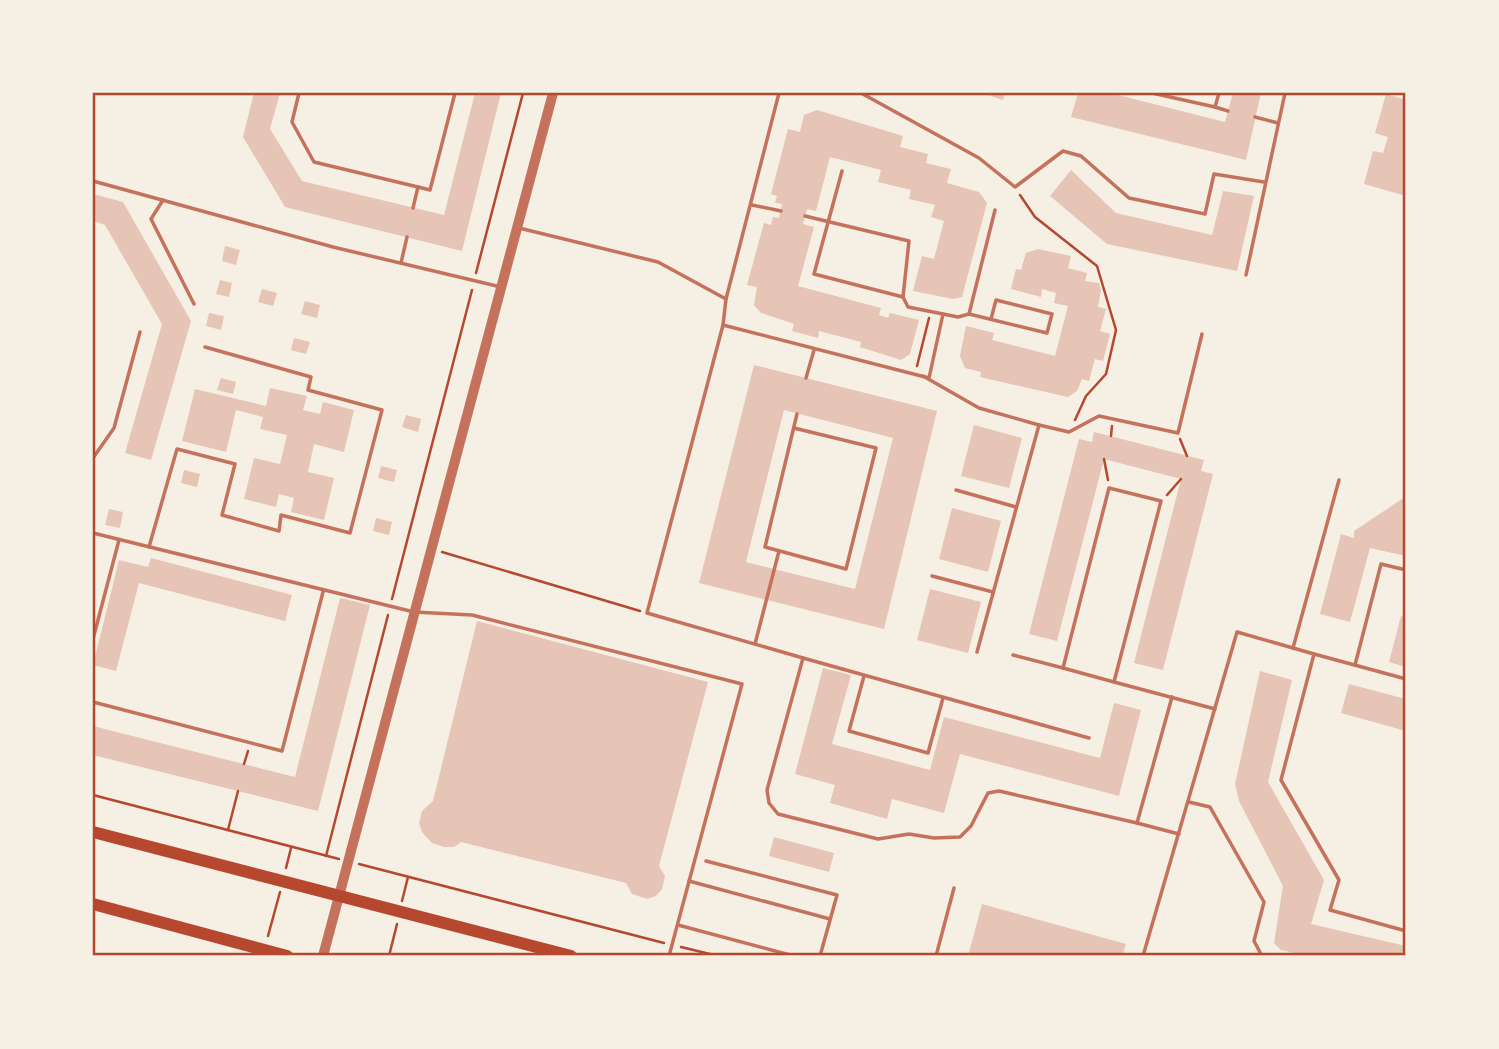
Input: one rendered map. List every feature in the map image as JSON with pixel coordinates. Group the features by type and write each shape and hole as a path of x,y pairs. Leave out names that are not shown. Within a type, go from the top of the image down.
{"main road":[{"path":"93,832 571,956"},
{"path":"93,904 287,956"}],"street":[{"path":"323,956 553,93"}],"lane":[{"path":"299,93 292,122 314,163 430,190 455,93"},
{"path":"779,93 726,299 723,325 647,613 1089,738"},
{"path":"861,93 979,158 1015,187 1063,150 1081,156 1129,198 1205,214 1214,174 1264,182"},
{"path":"1152,93 1228,111"},
{"path":"1215,107 1219,93"},
{"path":"1247,275 1264,182 1285,93"},
{"path":"1255,117 1278,123"},
{"path":"842,171 814,274 903,297"},
{"path":"93,181 401,263 502,287"},
{"path":"413,208 418,187"},
{"path":"163,200 151,219 194,304"},
{"path":"752,205 781,211"},
{"path":"969,314 995,210"},
{"path":"805,216 909,241 903,297 908,307 958,317 969,314 1047,333 1052,314 996,300 991,319"},
{"path":"517,228 658,262 726,299"},
{"path":"401,263 407,237"},
{"path":"723,325 929,378 943,314"},
{"path":"93,456 114,428 140,332"},
{"path":"923,376 979,408 1069,432 1099,416 1178,433 1202,334"},
{"path":"149,547 177,449 235,464 222,515 279,531 281,516 350,533 382,410 308,390 311,377 205,346"},
{"path":"806,378 814,350"},
{"path":"794,428 876,448 846,569 765,547 797,414"},
{"path":"977,652 1039,425"},
{"path":"1293,648 1339,480"},
{"path":"1063,668 1109,488 1161,501 1114,682"},
{"path":"956,490 1016,507"},
{"path":"93,533 390,607 414,612 472,615 742,684 669,956"},
{"path":"93,639 120,540"},
{"path":"755,644 779,551"},
{"path":"1355,665 1381,564 1406,570"},
{"path":"933,576 993,592"},
{"path":"93,702 282,751 323,592"},
{"path":"1143,956 1237,632 1406,679"},
{"path":"1314,654 1281,780 1339,880 1330,911 1406,931"},
{"path":"1013,655 1215,709"},
{"path":"803,658 767,790 769,803 778,814 878,839 909,834 934,838 960,837 971,826 988,793 999,791 1180,834"},
{"path":"864,676 849,731 928,753 943,698"},
{"path":"1137,823 1172,697"},
{"path":"1189,802 1210,807 1264,902 1254,941 1262,956"},
{"path":"706,861 837,895 820,956"},
{"path":"689,881 830,919"},
{"path":"936,956 954,888"},
{"path":"678,925 794,956"}],"path":[{"path":"326,856 523,93"},
{"path":"1015,187 1035,217 1097,266 1116,330 1106,374 1086,396 1069,432"},
{"path":"917,368 931,312"},
{"path":"1178,433 1186,456"},
{"path":"1104,459 1109,488"},
{"path":"1161,501 1181,479"},
{"path":"431,549 647,613"},
{"path":"244,764 250,742"},
{"path":"228,830 238,791"},
{"path":"93,796 718,956"},
{"path":"265,950 291,847"}],"building":[{"path":"254,93 280,93 270,129 302,181 444,215 475,93 501,93 462,251 285,207 243,137"},
{"path":"981,93 1005,93 1003,100"},
{"path":"1078,93 1110,93 1225,122 1233,93 1261,93 1246,160 1071,117"},
{"path":"1386,94 1406,100 1406,196 1364,184 1373,151 1383,153 1388,137 1375,133"},
{"path":"817,110 903,136 900,147 928,154 926,163 951,169 947,183 979,192 987,203 962,297 953,299 913,291 922,256 934,259 944,221 931,217 935,205 909,199 911,190 878,182 881,170 830,157 816,211 807,209 803,224 814,227 798,286 881,308 879,315 888,318 890,313 919,320 910,354 901,360 860,347 861,342 819,331 818,338 792,331 794,324 761,313 754,305 757,287 747,285 764,223 771,225 773,217 779,218 782,204 775,203 777,196 771,194 788,129 800,132 804,115"},
{"path":"1071,170 1116,213 1212,235 1223,191 1254,196 1237,271 1107,244 1050,196"},
{"path":"93,194 123,202 191,321 151,460 125,453 162,324 105,225 93,221"},
{"path":"225,246 240,250 236,265 222,261"},
{"path":"1038,249 1071,256 1068,268 1087,273 1085,281 1099,283 1101,290 1098,307 1106,309 1100,331 1110,334 1103,361 1095,359 1089,381 1082,379 1077,391 1068,397 980,377 981,372 965,368 960,356 966,326 994,333 992,340 1055,356 1068,306 1054,303 1056,293 1042,289 1041,297 1011,289 1016,269 1021,270 1026,253"},
{"path":"220,280 232,283 229,297 216,294"},
{"path":"262,289 277,293 273,306 258,302"},
{"path":"305,301 320,305 317,318 301,314"},
{"path":"209,313 224,316 221,330 206,326"},
{"path":"294,338 310,342 306,354 291,350"},
{"path":"754,365 937,411 884,629 699,583","holes":["784,410 893,438 855,589 746,562"]},
{"path":"221,378 236,382 233,394 217,390"},
{"path":"270,388 307,396 303,410 320,414 323,402 354,410 344,452 314,444 308,472 334,478 324,520 291,512 294,498 279,494 276,507 244,499 254,458 280,464 287,435 260,429 263,417 236,410 226,452 182,441 195,389 266,406"},
{"path":"406,415 421,419 418,432 402,427"},
{"path":"974,425 1022,438 1009,488 961,476"},
{"path":"1094,432 1204,460 1201,471 1213,474 1163,670 1134,663 1181,479 1104,459 1057,641 1029,634 1079,439 1092,442"},
{"path":"381,466 397,470 394,482 378,478"},
{"path":"184,470 200,474 197,487 181,483"},
{"path":"1406,499 1406,556 1370,548 1350,622 1320,614 1341,534 1354,538 1354,531"},
{"path":"952,508 1001,521 988,572 939,559"},
{"path":"109,509 123,512 120,528 105,525"},
{"path":"376,518 392,522 389,535 373,531"},
{"path":"151,558 292,595 285,621 139,583 116,671 93,665 119,560 148,567"},
{"path":"930,589 981,602 968,653 917,640"},
{"path":"340,598 370,605 318,811 93,755 93,726 295,777"},
{"path":"1401,616 1406,618 1406,667 1389,662"},
{"path":"477,621 708,682 659,866 665,876 662,889 656,896 647,899 632,894 626,883 461,842 454,847 444,847 432,843 422,832 419,823 422,811 433,801"},
{"path":"823,668 851,675 832,744 930,770 944,717 1100,758 1114,703 1141,710 1119,796 960,754 944,813 892,799 887,819 830,803 835,785 795,774"},
{"path":"1260,671 1292,680 1268,782 1324,880 1311,924 1406,946 1406,956 1307,956 1281,950 1274,943 1283,886 1239,801 1235,784"},
{"path":"1349,684 1406,699 1406,731 1341,713"},
{"path":"774,837 834,853 829,872 769,856"},
{"path":"982,904 1126,944 1122,956 968,956"}]}
